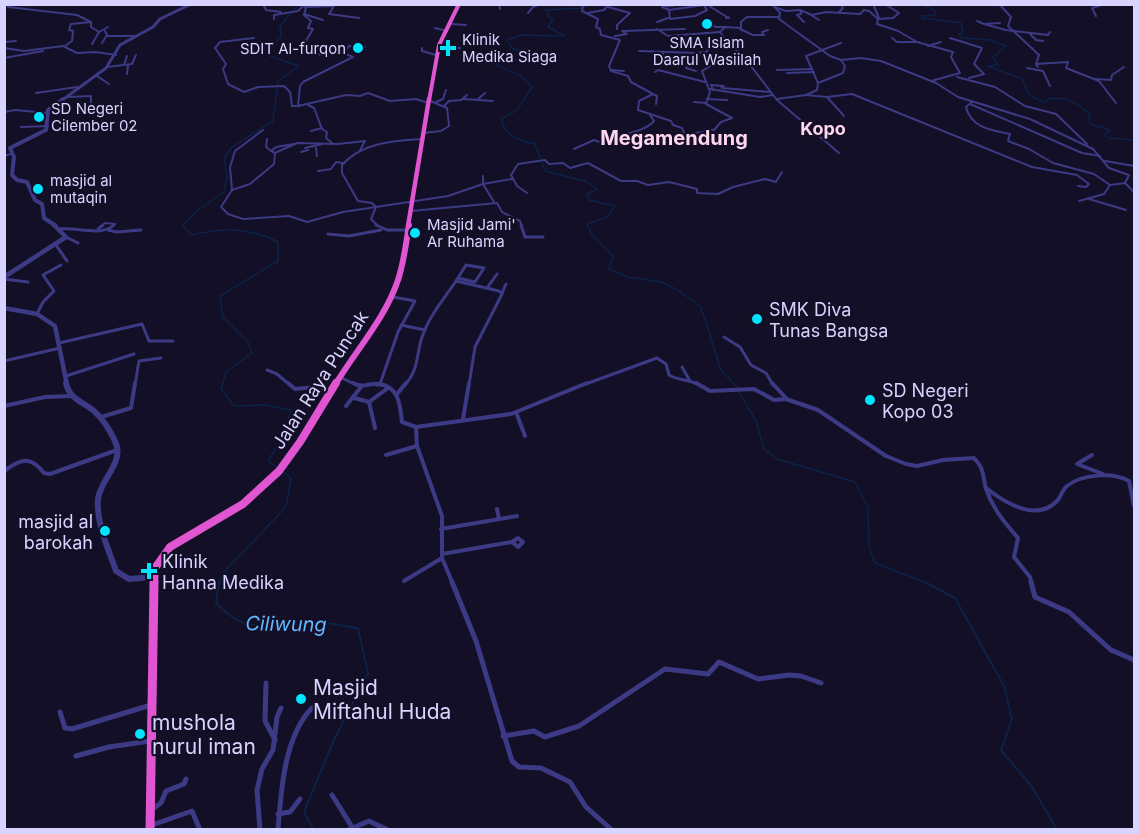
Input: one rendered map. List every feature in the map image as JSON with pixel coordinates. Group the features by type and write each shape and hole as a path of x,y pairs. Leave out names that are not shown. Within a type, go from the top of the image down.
{"highway":[{"name":"Jalan Raya Puncak","path":"150,828 153,577 160,558 170,547 246,501 284,466 298,448 339,377 393,297 402,265 436,55 459,4"}],"street":[{"path":"263,4 266,10 282,12"},
{"path":"499,4 500,9"},
{"path":"528,13 533,7 541,4"},
{"path":"575,4 583,5 581,8 598,20 596,27 600,29 601,35 620,40 611,60 615,74 628,76 631,82 657,96 656,104"},
{"path":"659,8 662,4"},
{"path":"686,4 663,7 669,10 704,5 727,17"},
{"path":"839,12 843,8 840,4"},
{"path":"873,4 878,19 876,24 898,31 916,42 953,52 951,57 954,60 953,63 961,72 930,81"},
{"path":"774,6 810,14 839,12 860,14 866,9 878,19 894,18 899,13 885,4"},
{"path":"999,4 1011,17 1007,24 1039,54 1037,65"},
{"path":"1096,16 1092,8 1105,4"},
{"path":"6,110 14,109 34,114 47,113 77,87 97,76 107,67 120,45 155,25 160,19 187,5"},
{"path":"299,106 302,84 353,57 344,53 321,55 304,44 313,29 308,28 311,20 305,18 306,5"},
{"path":"274,19 274,15 296,11 306,5 334,6 329,14 358,18"},
{"path":"657,22 696,16 707,10 704,5"},
{"path":"588,13 609,6 630,12 617,25 617,29"},
{"path":"774,6 780,13 778,17"},
{"path":"8,7 67,13 91,22"},
{"path":"663,23 671,15 669,10"},
{"path":"801,11 799,12 801,14 797,15 804,22"},
{"path":"304,14 323,20"},
{"path":"810,14 814,19 819,20"},
{"path":"739,28 741,21 747,17 778,17 827,54 841,60 861,58 881,61 930,81 956,96 1079,152 1100,156"},
{"path":"977,21 997,28 1029,33 1048,34 1050,32"},
{"path":"91,22 91,27 99,32 105,31 108,27"},
{"path":"4,48 22,51 65,46 72,41 73,31 69,30 71,24 91,22"},
{"path":"682,23 685,28 683,32 686,34"},
{"path":"984,24 1000,23"},
{"path":"451,24 466,25"},
{"path":"712,24 714,27 739,28 756,36 764,35 762,32 768,30"},
{"path":"656,28 668,36 720,32 725,27"},
{"path":"435,28 447,31"},
{"path":"611,37 627,34 622,31 685,28"},
{"path":"102,43 106,36 105,31"},
{"path":"92,44 99,32"},
{"path":"720,32 728,43 744,57 776,99 839,153"},
{"path":"1029,33 1037,40 1043,41"},
{"path":"106,36 135,36"},
{"path":"254,38 220,42 215,48 226,65 223,69 228,85 244,92 258,87 288,88 292,106 308,105 314,108 322,128 327,132 326,139 332,143"},
{"path":"892,38 896,42 916,42"},
{"path":"951,38 982,48 974,64 984,74 969,79"},
{"path":"4,42 16,41"},
{"path":"928,46 941,42"},
{"path":"639,51 705,52 711,46 728,43"},
{"path":"818,85 806,56 841,43"},
{"path":"440,45 460,48"},
{"path":"65,46 77,53 95,51 116,55"},
{"path":"344,53 349,46 365,47"},
{"path":"4,58 35,54 45,48"},
{"path":"422,48 422,51 436,55"},
{"path":"663,53 664,57 690,62 686,68 696,71"},
{"path":"107,67 133,64 136,55 127,56 124,65"},
{"path":"744,57 715,63 703,70 705,82 711,89 760,97 772,94"},
{"path":"806,95 813,92 814,87 843,73 845,66 841,60"},
{"path":"1027,68 1064,61 1068,63 1065,66 1067,69 1095,79 1112,80 1112,76 1124,67"},
{"path":"127,74 128,65"},
{"path":"1037,65 1048,75 1050,86"},
{"path":"612,70 624,70"},
{"path":"655,72 658,70 705,82"},
{"path":"777,70 813,70"},
{"path":"787,73 813,70"},
{"path":"97,76 109,84"},
{"path":"950,76 995,87 1028,107 1044,109 1056,114 1105,160 1109,168 1130,176 1125,183 1110,185 1096,175 1050,162 1025,147 1008,141 1010,134 989,130 976,124 967,112 966,107 971,103"},
{"path":"1095,79 1116,103"},
{"path":"706,101 711,85 772,94"},
{"path":"36,93 77,87"},
{"path":"730,88 740,88"},
{"path":"436,103 443,99 446,90"},
{"path":"776,99 806,95 827,97 844,92 852,94 1034,168 1077,175 1089,185 1078,186"},
{"path":"299,106 346,95 360,96 368,93 390,101 417,99 447,108 448,128 438,132 423,133"},
{"path":"478,99 485,93"},
{"path":"653,94 640,100 637,106 640,111 671,121 673,125 682,128 684,134 702,144"},
{"path":"463,99 467,95"},
{"path":"68,97 91,96 91,108"},
{"path":"827,97 844,116"},
{"path":"444,106 449,101 463,99 493,101"},
{"path":"694,102 727,100"},
{"path":"684,134 705,132 705,129 714,130 721,122 732,118 706,101"},
{"path":"971,103 1034,120 1091,148"},
{"path":"47,113 48,126 43,131 12,146 9,150 14,157 12,175 17,180 27,182 35,200 42,204 44,218 66,237 78,243"},
{"path":"574,148 594,140 598,142 611,136 629,134 650,126 654,121 650,114"},
{"path":"21,127 48,126"},
{"path":"311,131 322,128"},
{"path":"263,130 235,151 230,168 232,189 222,203 222,208 228,214 245,219 289,216 307,222 343,212 449,196 483,184 513,179"},
{"path":"232,189 246,186 260,177 267,167 274,164 273,152 266,147 267,139"},
{"path":"318,171 331,169 336,163 343,163 360,151 389,142 422,140"},
{"path":"273,152 295,144 365,141 360,151"},
{"path":"301,152 326,143"},
{"path":"326,143 326,150"},
{"path":"305,148 316,148"},
{"path":"316,148 317,156"},
{"path":"4,156 11,154"},
{"path":"527,193 519,188 511,175 516,165 545,160 549,164 563,163 570,168 588,163 621,181 648,184 670,182 697,189 697,193 712,194 765,179 776,182 782,172"},
{"path":"1105,160 1134,166"},
{"path":"343,163 342,173 357,200 376,207"},
{"path":"483,176 483,184 488,195 499,204 502,212 520,221 525,237 543,237"},
{"path":"1125,183 1134,192"},
{"path":"1079,201 1104,194 1110,185"},
{"path":"1089,199 1126,210"},
{"path":"411,211 495,203"},
{"path":"376,207 372,221 382,230"},
{"path":"98,229 103,224 114,223 114,227 108,230"},
{"path":"60,230 98,229 116,234 135,228 141,230"},
{"path":"328,234 352,236 382,230 407,230"},
{"path":"4,278 66,237"},
{"path":"56,245 67,261"},
{"path":"37,314 54,291 43,275 61,265"},
{"path":"397,394 415,372 425,330 457,279 466,265 484,268 476,282 457,279"},
{"path":"487,288 497,274"},
{"path":"4,278 28,282"},
{"path":"457,279 502,293"},
{"path":"463,419 475,347 496,310 506,284"},
{"path":"380,384 402,325 415,300 393,297"},
{"path":"4,308 37,314 54,324 68,390 72,396 100,417 113,436 118,450 112,469 99,493 99,520 118,574 130,579 153,577"},
{"path":"4,361 141,324 144,325 149,341 173,341"},
{"path":"402,325 425,330"},
{"path":"724,337 740,347 752,365 766,373 772,385 786,399"},
{"path":"66,376 134,354"},
{"path":"100,417 131,408 139,361 161,358"},
{"path":"339,377 361,387 380,384 388,388 397,394 402,422 417,427 516,412 656,358 664,362 669,375 677,381 690,381 710,391 756,389 776,400 786,399 825,412 886,456 901,463 914,466 943,460 974,458 983,468 986,488 998,515 1018,538 1014,557 1030,577 1035,597 1066,610 1111,650 1134,660"},
{"path":"682,367 690,381"},
{"path":"267,370 277,374 295,389 315,387 330,392"},
{"path":"346,405 361,387"},
{"path":"369,402 388,388"},
{"path":"4,406 24,404 48,394 72,396"},
{"path":"354,398 369,402"},
{"path":"369,402 375,428"},
{"path":"516,412 525,436"},
{"path":"417,427 417,446 440,512 442,556 476,641 503,736 516,766 541,768 570,782 586,807 609,829"},
{"path":"386,455 417,446"},
{"path":"4,471 16,463 29,460 37,464 44,473 50,474 118,450"},
{"path":"1092,456 1077,464 1106,475"},
{"path":"986,488 1019,508 1038,509 1053,504 1069,485 1106,475 1119,475 1129,481 1134,506"},
{"path":"497,509 499,519"},
{"path":"441,529 517,516"},
{"path":"404,581 427,569 442,556 512,542"},
{"path":"503,736 534,731 545,737 572,729 665,669 686,672 693,669 708,674 719,662 758,679 789,675 801,676 821,683"},
{"path":"266,683 266,722 269,734 276,741"},
{"path":"60,712 65,728 72,729 151,705"},
{"path":"260,830 257,790 262,769 276,741 274,736 281,708"},
{"path":"278,830 282,780 301,718 312,708"},
{"path":"76,756 109,747 151,740"},
{"path":"150,811 160,803 166,791 182,785 186,779"},
{"path":"332,795 350,828 369,821 388,830"},
{"path":"278,814 291,812 296,802 300,800"},
{"path":"150,828 192,812 200,830"}],"waterway":[{"name":"Ciliwung","path":"278,468 268,461 281,440 291,410 265,405 234,406 221,389 226,372 252,353 248,342 223,317 220,296 278,261 278,242 257,234 236,230 191,235 183,225 197,211 224,192 227,177 224,159 232,147 273,121 278,81 299,66 267,55 269,48 281,37 280,26 299,4"},
{"path":"591,4 582,8 546,10 549,13 547,16 553,19 548,27 565,36 521,35 507,40 513,49 539,54 538,58 500,62 497,65 521,76 532,87 517,110 501,119 503,125 514,137 535,144 545,171 585,181 597,189 587,194 589,200 615,206 607,217 587,224 591,233 613,256 609,269 628,277 662,282 681,292 701,307 721,370 737,387"},
{"path":"922,4 935,11 936,15 922,16 922,18 961,23 963,32 959,34 962,38 990,40 1006,46 993,57 998,65 987,66 1022,79 1029,95 1046,103 1048,99 1054,98 1071,101 1090,115 1088,121 1092,125 1110,130 1105,135 1109,138 1134,140"},
{"path":"739,392 756,421 764,449 777,459 855,482 868,508 869,546 875,563 928,584"},
{"name":"Ciliwung","path":"219,584 224,572 286,507 291,478 282,471"},
{"name":"Ciliwung","path":"219,582 216,603 238,621 258,625 313,621 358,628 368,673 333,742 304,812 314,830"},
{"path":"928,584 955,598 1004,686 1012,719 1001,750 1032,787 1056,828 1052,830"}],"place":[{"name":"SMA Islam Daarul Wasiilah","path":"707,24"},
{"name":"SDIT Al-furqon","path":"358,48"},
{"name":"Klinik Medika Siaga","path":"448,48"},
{"name":"SD Negeri Cilember 02","path":"39,117"},
{"name":"masjid al mutaqin","path":"38,189"},
{"name":"Masjid Jami' Ar Ruhama","path":"415,233"},
{"name":"SMK Diva Tunas Bangsa","path":"757,319"},
{"name":"SD Negeri Kopo 03","path":"870,400"},
{"name":"masjid al barokah","path":"105,531"},
{"name":"Klinik Hanna Medika","path":"149,571"},
{"name":"Masjid Miftahul Huda","path":"301,699"},
{"name":"mushola nurul iman","path":"140,734"}],"district":[{"name":"Kopo","path":"823,128"},
{"name":"Megamendung","path":"674,138"}]}
